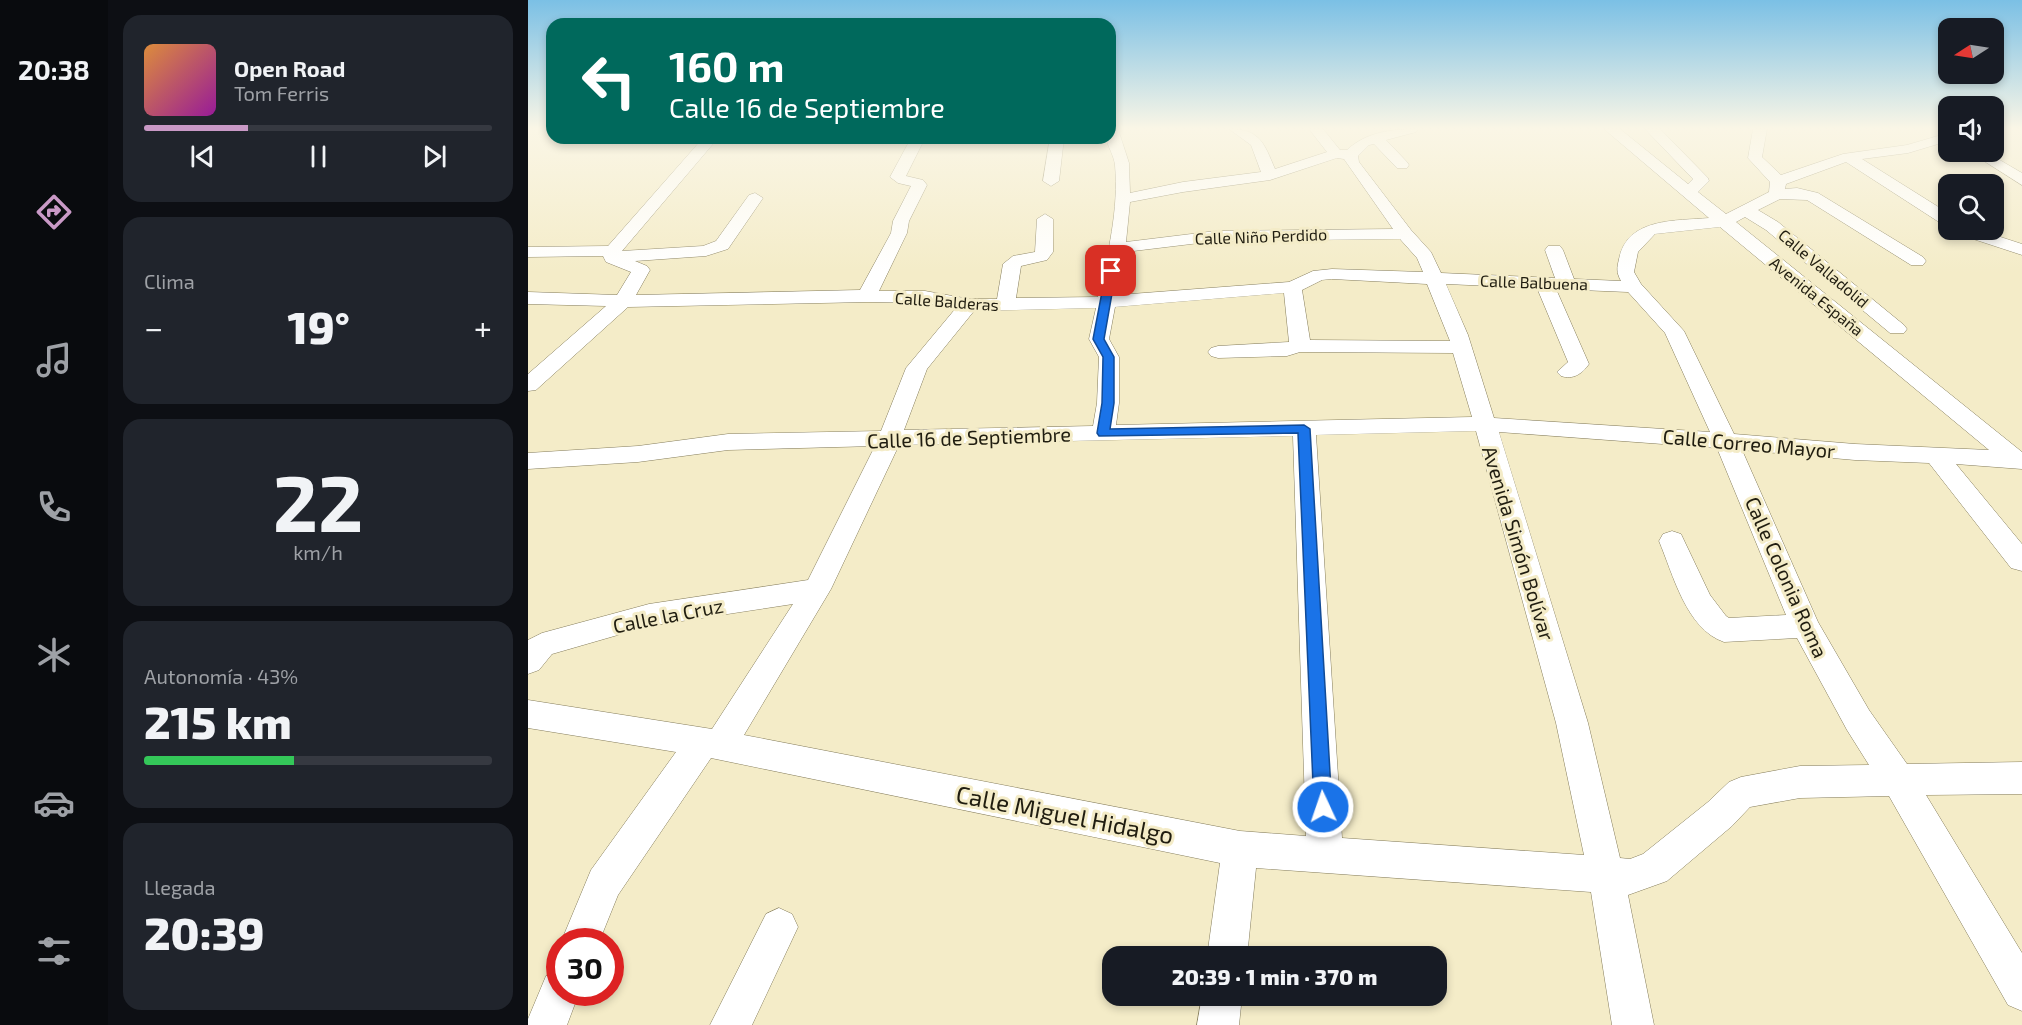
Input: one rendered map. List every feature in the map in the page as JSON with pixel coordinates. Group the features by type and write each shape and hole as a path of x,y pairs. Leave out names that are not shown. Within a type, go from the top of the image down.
{"street":[{"path":"612,254 678,177"},
{"path":"868,296 873,281 899,233 901,220 919,185 898,177"},
{"path":"1051,181 1052,177"},
{"path":"1104,433 1108,403 1109,357 1099,339 1117,248 1123,177"},
{"path":"1122,199 1257,177"},
{"name":"Avenida Simón Bolívar","path":"1363,177 1405,234 1425,256 1461,346 1533,583 1572,723 1606,875 1633,1025"},
{"name":"Avenida España","path":"1670,177 1689,192 1736,216 2018,462"},
{"path":"1689,192 1701,181 1699,177"},
{"path":"1769,177 1777,188 1812,196 1917,261"},
{"path":"1736,216 1777,188 1803,177"},
{"path":"1879,177 1938,214"},
{"path":"528,252 612,254 706,251 719,248 755,198"},
{"name":"Calle Colonia Roma","path":"1736,216 1651,229 1643,234 1629,251 1625,272 1634,287 1674,331 1727,443 1805,626 1858,720 1899,781 2022,991"},
{"name":"Calle Valladolid","path":"1736,216 1772,226 1898,329"},
{"path":"1006,305 1012,264 1019,260 1041,256 1044,252 1045,219"},
{"name":"Calle Niño Perdido","path":"1117,248 1228,235 1405,234"},
{"path":"1993,240 2022,250"},
{"path":"1554,250 1566,283"},
{"path":"528,385 623,302 640,270 612,254"},
{"name":"Calle Balderas","path":"528,298 623,302 868,296 925,297 969,306 1106,301 1292,287 1319,275 1332,274 1435,279"},
{"name":"Calle Balbuena","path":"1435,279 1634,287"},
{"path":"1543,282 1579,364 1568,372"},
{"path":"1292,287 1300,340 1298,346"},
{"path":"585,928 604,883 711,744 817,589 890,439 917,368 969,306"},
{"path":"1218,352 1287,350 1298,346 1461,346"},
{"name":"Calle Correo Mayor","path":"1483,424 2018,462"},
{"name":"Calle 16 de Septiembre","path":"528,460 638,454 728,442 1483,424"},
{"path":"1304,429 1325,854"},
{"path":"1936,456 2021,561"},
{"path":"1672,541 1715,626 1724,630 1805,626"},
{"name":"Calle la Cruz","path":"528,661 542,645 649,615 817,589"},
{"name":"Calle Miguel Hidalgo","path":"528,714 711,744 1240,849 1630,877 1654,868 1720,814 1741,793 1800,782 2022,778"},
{"path":"1228,946 1240,849"},
{"path":"731,1025 779,927"},
{"path":"546,1025 554,1006"},
{"path":"1218,1025 1221,1006"}],"route":[{"path":"1111,271 1099,339 1109,357 1108,403 1104,433 1304,429 1323,807"}]}
